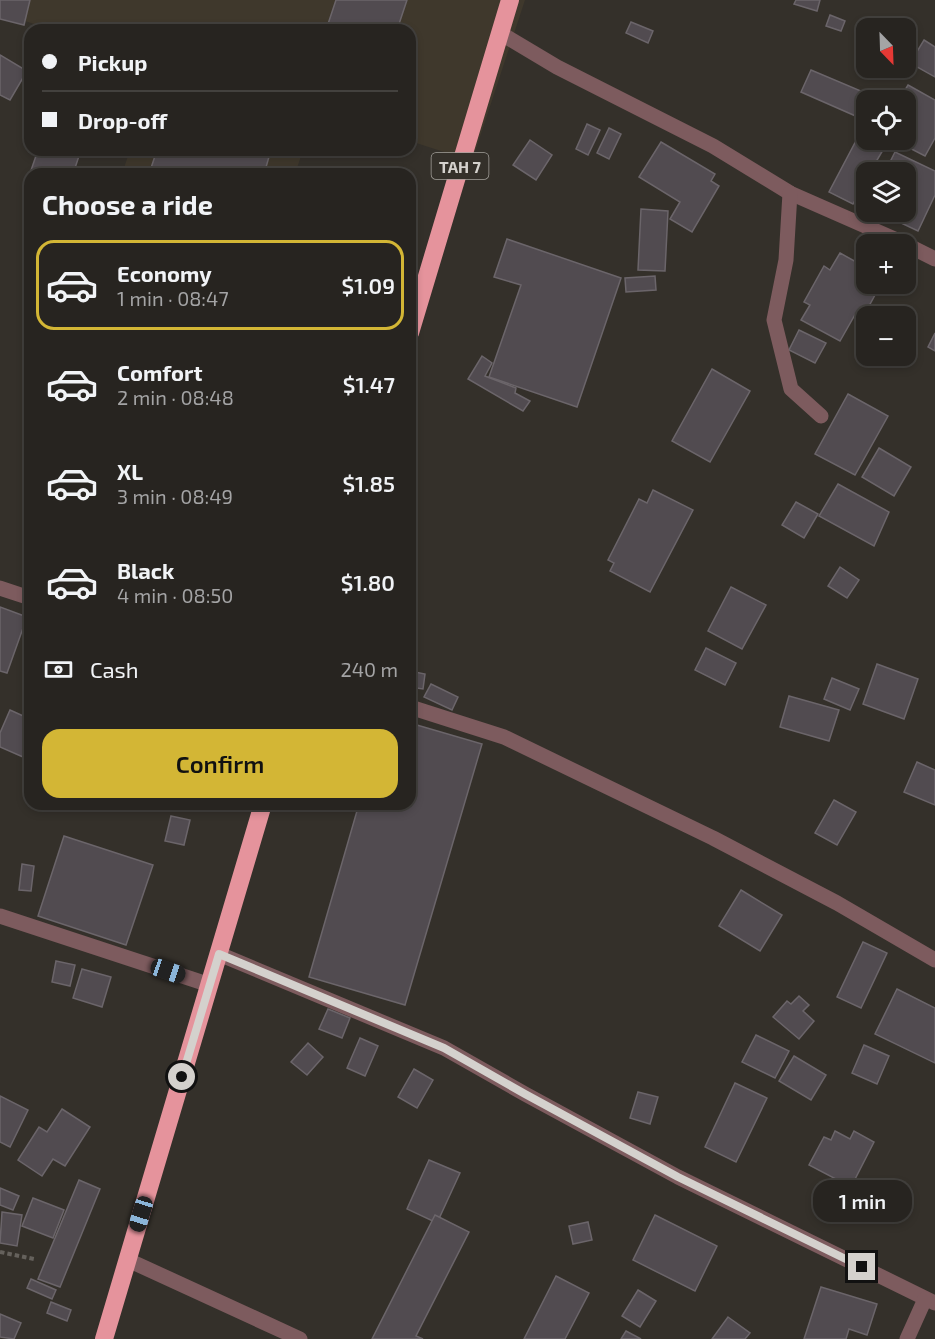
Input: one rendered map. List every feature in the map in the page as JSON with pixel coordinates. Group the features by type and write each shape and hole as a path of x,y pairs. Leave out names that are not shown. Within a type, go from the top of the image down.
{"highway":[{"name":"TAH 7","path":"416,313 510,0"},
{"path":"104,1339 261,810"}],"street":[{"path":"500,33 557,67 713,146 790,193 935,259"},
{"path":"790,193 786,260 774,320 790,389 821,416"},
{"path":"0,588 24,595"},
{"path":"416,709 504,737 713,838 837,903 935,960"},
{"path":"0,916 210,985"},
{"path":"219,954 444,1048 678,1177 930,1301 907,1339"},
{"path":"128,1260 300,1339"}],"path":[{"path":"0,1252 34,1258"}],"shaded area":[{"path":"0,0 525,0 472,161 416,143 416,24 34,24 0,13"},
{"path":"128,156 301,156 297,168 124,168"}],"building":[{"path":"0,0 30,0 24,25 0,19"},
{"path":"336,0 407,0 399,24 328,24"},
{"path":"796,0 820,0 817,11 794,4"},
{"path":"830,15 845,21 841,31 826,26"},
{"path":"631,22 653,31 648,43 626,33"},
{"path":"924,40 935,47 935,77 916,66 916,53"},
{"path":"0,55 24,69 24,76 10,100 0,95"},
{"path":"811,70 858,90 856,90 856,116 801,92"},
{"path":"908,85 935,100 935,138 925,156 913,150 916,150 916,90 905,90"},
{"path":"587,124 600,130 588,155 576,149"},
{"path":"609,128 621,134 609,159 597,153"},
{"path":"530,140 552,155 536,180 513,165"},
{"path":"856,141 856,150 883,150 876,162 856,162 856,199 853,204 829,192"},
{"path":"661,142 715,174 711,181 719,186 692,232 670,219 680,202 639,177"},
{"path":"895,152 935,171 935,195 918,231 899,222 916,222 916,162 890,162"},
{"path":"36,156 79,156 75,168 32,168"},
{"path":"155,156 269,156 266,168 151,168"},
{"path":"641,209 668,211 665,271 638,270"},
{"path":"507,239 621,278 577,407 489,377 521,285 494,277"},
{"path":"840,253 856,262 856,294 876,294 869,306 856,306 856,313 840,341 801,320 810,305 804,302 824,266 830,270"},
{"path":"655,276 656,290 626,292 625,278"},
{"path":"799,330 826,343 815,363 789,350"},
{"path":"935,333 935,351 928,347"},
{"path":"482,356 492,363 485,376 516,388 515,393 530,401 523,411 468,379"},
{"path":"712,369 750,391 710,462 672,441"},
{"path":"848,394 888,416 855,475 815,454"},
{"path":"879,448 911,467 894,496 862,477"},
{"path":"838,484 889,512 874,546 819,516"},
{"path":"653,490 693,510 650,592 610,571 614,563 608,560 639,499 647,503"},
{"path":"796,502 818,514 804,538 782,525"},
{"path":"840,567 859,580 847,598 828,586"},
{"path":"731,587 766,605 742,649 708,631"},
{"path":"0,607 24,616 24,625 7,673 0,671"},
{"path":"706,648 736,663 725,685 695,670"},
{"path":"877,664 918,679 904,719 863,704"},
{"path":"416,672 425,674 423,689 416,688"},
{"path":"832,678 859,689 850,710 824,699"},
{"path":"431,684 458,697 452,710 424,697"},
{"path":"789,696 839,710 829,741 780,727"},
{"path":"10,710 24,716 24,757 0,747 0,733"},
{"path":"416,725 482,744 405,1005 309,977 357,810 416,810"},
{"path":"917,762 935,770 935,805 904,792"},
{"path":"834,800 856,812 837,845 815,833"},
{"path":"171,816 190,820 184,845 165,841"},
{"path":"64,836 153,865 126,945 38,916"},
{"path":"22,864 34,866 31,891 19,890"},
{"path":"741,890 782,915 760,951 719,926"},
{"path":"863,942 887,953 861,1008 837,997"},
{"path":"56,961 75,965 70,986 52,982"},
{"path":"82,969 111,977 102,1007 73,998"},
{"path":"897,989 935,1008 935,1063 875,1034"},
{"path":"799,996 809,1005 803,1011 814,1021 799,1039 773,1017 787,1001 791,1004"},
{"path":"328,1009 350,1018 342,1038 319,1029"},
{"path":"756,1035 789,1051 775,1078 742,1062"},
{"path":"360,1038 378,1046 365,1076 347,1068"},
{"path":"308,1043 323,1057 307,1075 291,1062"},
{"path":"864,1045 889,1056 877,1084 852,1073"},
{"path":"794,1056 826,1075 811,1100 779,1081"},
{"path":"414,1069 433,1080 417,1108 398,1097"},
{"path":"735,1083 767,1098 736,1162 705,1147"},
{"path":"638,1092 658,1097 650,1124 630,1118"},
{"path":"0,1096 28,1110 10,1147 0,1142"},
{"path":"62,1109 90,1127 65,1166 53,1159 42,1176 18,1160 39,1127 47,1132"},
{"path":"835,1131 850,1139 854,1131 874,1142 851,1187 809,1165 824,1137 831,1140"},
{"path":"429,1160 460,1173 437,1223 407,1209"},
{"path":"79,1180 100,1189 60,1287 38,1279"},
{"path":"0,1188 19,1196 13,1210 0,1205"},
{"path":"33,1198 64,1210 53,1238 22,1226"},
{"path":"2,1212 22,1215 17,1246 0,1243"},
{"path":"435,1215 469,1232 416,1336 423,1339 372,1339"},
{"path":"655,1215 717,1246 695,1291 633,1260"},
{"path":"588,1222 592,1240 573,1244 569,1226"},
{"path":"556,1276 589,1293 565,1339 524,1339"},
{"path":"31,1279 56,1290 52,1299 27,1288"},
{"path":"821,1287 877,1304 867,1335 849,1329 846,1339 804,1339"},
{"path":"638,1290 656,1301 640,1327 622,1316"},
{"path":"51,1302 71,1310 67,1321 47,1313"},
{"path":"0,1314 21,1323 14,1339 0,1337"},
{"path":"728,1317 750,1333 745,1339 712,1339"},
{"path":"626,1331 641,1339 621,1339"}],"route":[{"path":"182,1077 219,954 444,1048 678,1177 862,1267"}]}
